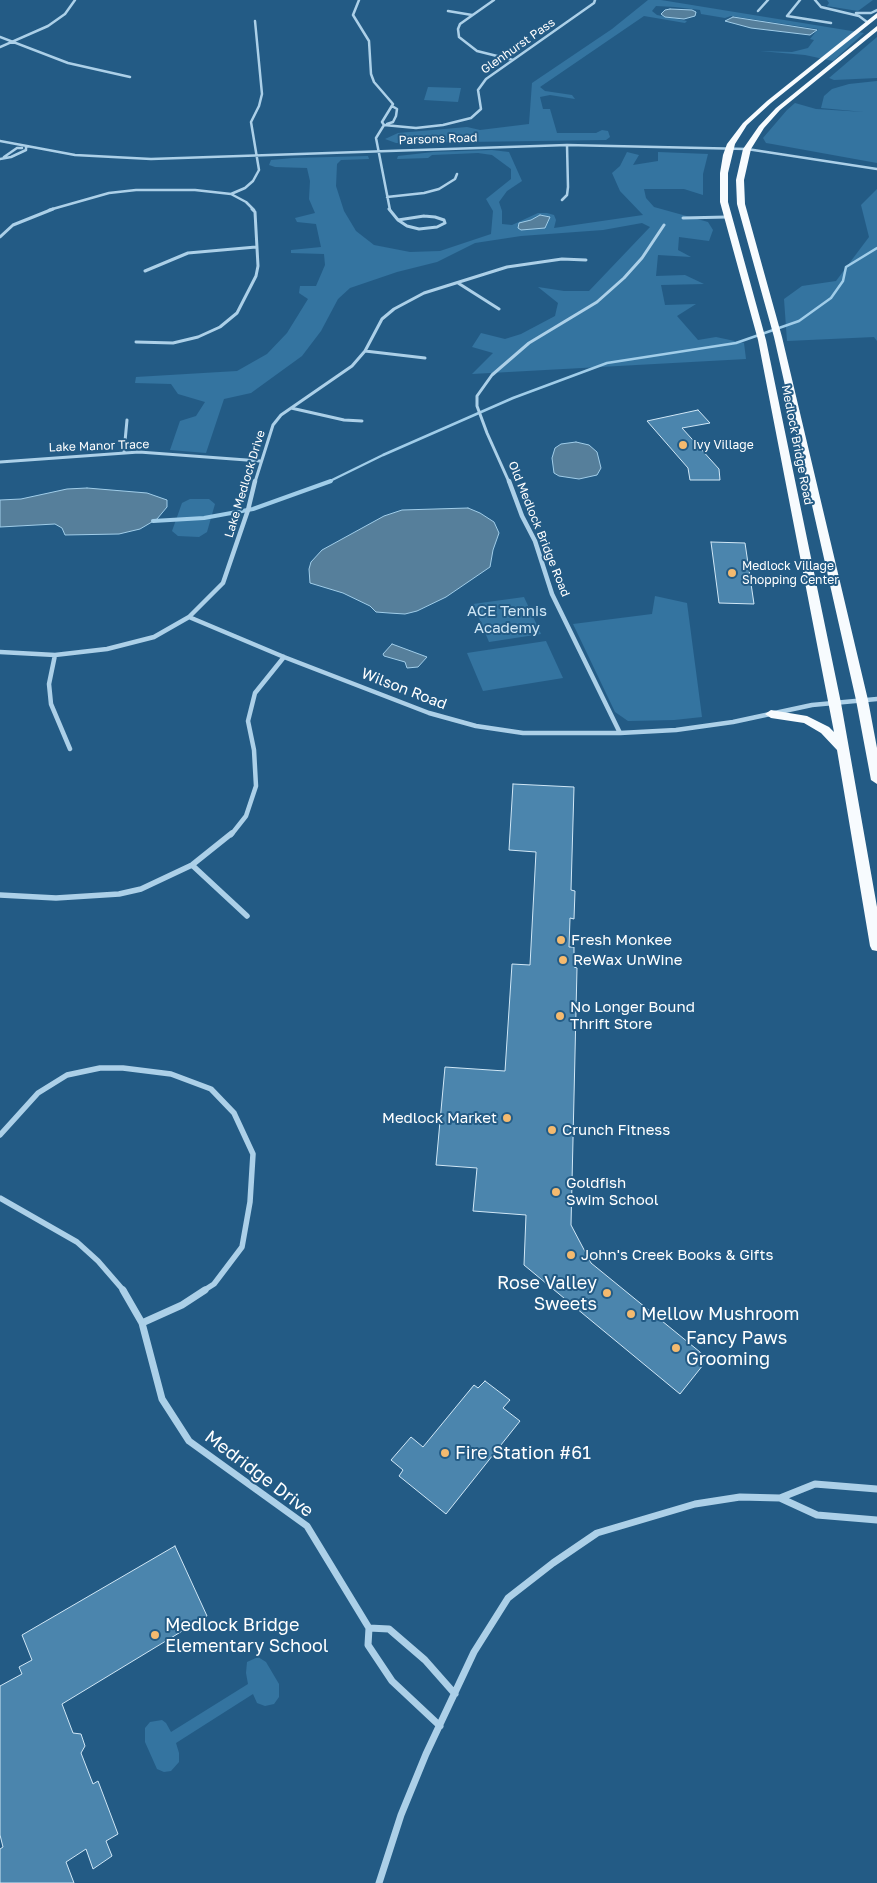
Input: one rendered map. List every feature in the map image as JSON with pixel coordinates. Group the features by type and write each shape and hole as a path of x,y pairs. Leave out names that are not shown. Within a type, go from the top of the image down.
{"highway":[{"name":"Medlock Bridge Road","path":"877,15 745,124 729,148 724,173 724,202 727,217 762,340 835,703 877,946"},
{"name":"Medlock Bridge Road","path":"877,28 778,109 761,127 747,149 740,180 741,204 778,337 862,700 877,780"},
{"path":"771,714 806,720 825,730 843,749"},
{"path":"868,893 877,905"}],"street":[{"path":"0,47 38,32 56,21 75,0"},
{"path":"359,0 353,15 369,41 371,74 374,82 392,106 397,109 393,122 384,125"},
{"path":"494,0 460,24 458,33 461,40 477,50 513,60"},
{"name":"Glenhurst Pass","path":"384,125 416,128 442,126 471,118 481,109 479,85 594,3 595,0"},
{"path":"758,11 768,0"},
{"path":"800,0 787,16 831,23"},
{"path":"815,0 821,7 858,16 867,22"},
{"path":"821,7 862,14 877,10"},
{"path":"448,11 472,15"},
{"path":"231,194 245,188 259,170 251,122 259,106 262,94 256,21"},
{"path":"0,37 68,63 130,77"},
{"path":"392,106 382,122 384,125 376,138 390,212 398,220 407,226 419,229 438,227 444,223 444,220 436,216 398,220"},
{"name":"Parsons Road","path":"0,141 26,148 75,155 128,158 258,156 377,150 567,145 729,148 747,149 877,169"},
{"path":"562,200 567,195 568,187 567,145"},
{"path":"2,158 16,148 26,148"},
{"path":"2,158 11,157 26,150 26,148"},
{"path":"387,197 424,193 439,188 455,179 458,174"},
{"path":"0,236 13,225 27,218 71,203 109,193 186,190 231,194 246,202 255,212 258,266 256,276 237,313 228,323 210,333 160,344 136,342"},
{"path":"683,218 727,217"},
{"name":"Old Medlock Bridge Road","path":"620,733 552,594 534,541 487,433 477,406 477,396 492,375 529,343 597,302 624,278 642,258 664,225"},
{"path":"145,271 175,256 188,253 256,247"},
{"name":"Lake Medlock Drive","path":"0,652 55,655 107,649 133,644 154,637 189,617 222,583 234,557 260,461 273,425 281,415 352,366 365,351 382,319 408,300 527,263 562,259 586,260"},
{"path":"458,283 499,309"},
{"path":"365,351 425,358"},
{"path":"291,408 344,420 362,421"},
{"path":"124,452 127,420"},
{"name":"Lake Manor Trace","path":"0,462 124,452 260,461"},
{"name":"Wilson Road","path":"189,617 284,657 429,713 476,726 523,733 620,733"},
{"path":"55,655 49,684 51,704 70,749"},
{"path":"0,895 56,898 119,894 141,889 192,865 229,838 246,816 256,786 254,750 248,721 255,693 284,657"},
{"path":"620,733 710,726 812,705 877,699"},
{"path":"192,865 247,916"},
{"path":"0,1135 38,1093 67,1075 100,1068 123,1068 171,1074 211,1089 234,1113 253,1154 250,1202 242,1247 214,1284 182,1305 142,1323"},
{"name":"Medridge Drive","path":"0,1198 77,1242 98,1262 124,1292 142,1323 162,1399 189,1441 307,1526 369,1628 368,1645 392,1681 440,1726"},
{"path":"379,1883 401,1815 426,1754 474,1652 508,1598 553,1563 597,1533 695,1504 740,1497 780,1498 815,1484 877,1489"},
{"path":"780,1498 817,1515 877,1520"},
{"path":"369,1628 389,1629 425,1660 455,1694"}],"green space":[{"path":"648,0 661,0 864,33 833,61 805,55 760,51 792,52 808,48 814,40 810,39 818,29 731,16 725,18 701,14 700,10 656,6 652,11 657,15 687,21 685,23 644,16 540,87 545,91 572,95 575,99 550,95 540,97 543,109 550,109 557,133 596,133 602,130 608,131 610,137 606,140 396,143 385,139 398,133 467,127 480,130 529,124 532,83 612,29"},
{"path":"827,0 873,0 858,11 827,6 829,3"},
{"path":"877,37 877,78 834,80 829,78"},
{"path":"877,81 877,163 766,143 763,138 795,103 816,109 864,112 821,108 824,96 832,89 849,84"},
{"path":"428,87 461,88 458,102 424,100"},
{"path":"492,150 509,152 522,181 507,191 499,202 502,211 502,224 512,225 538,213 547,213 554,215 556,220 554,228 643,215 620,191 612,173 620,166 627,152 639,155 633,165 658,161 658,152 708,154 703,174 703,195 684,189 644,189 646,198 654,207 708,222 713,230 709,241 679,237 678,250 691,257 658,255 656,276 685,275 704,284 661,285 665,305 696,304 677,316 698,340 716,337 744,343 746,359 472,374 493,353 472,347 481,333 505,339 521,334 555,316 558,303 538,287 564,291 589,291 650,227 642,223 603,230 521,236 475,243 437,262 397,272 350,288 338,299 321,331 302,356 251,393 224,399 206,453 170,450 180,421 196,416 205,402 178,394 171,384 135,383 136,377 237,371 267,354 287,333 308,299 299,293 300,286 316,286 325,265 324,254 291,253 291,250 321,247 316,224 297,222 295,218 315,213 309,199 310,181 307,168 275,167 269,165 271,160 368,156 369,159 341,160 337,164 336,186 344,211 356,231 374,245 410,252 440,251 491,234 493,211 486,199 511,179 511,169 492,155 478,153 397,159 398,156 433,152"},
{"path":"877,189 877,341 874,337 787,341 784,299 802,286 836,281 869,237 861,205"},
{"path":"190,499 209,499 215,504 207,532 199,537 178,536 172,531 182,503"},
{"path":"655,596 687,603 702,717 628,721 615,712 573,624 652,614"},
{"name":"ACE Tennis Academy","path":"524,597 541,634 489,642 473,604"},
{"path":"546,641 563,678 483,691 467,653"},
{"path":"258,1657 266,1662 279,1684 279,1697 274,1704 265,1706 257,1703 253,1694 176,1743 179,1762 171,1771 164,1772 157,1769 145,1742 145,1728 150,1722 162,1720 171,1732 248,1684 247,1662"}],"shaded area":[{"path":"665,10 692,10 696,12 695,16 684,19 665,17 661,14"},
{"path":"733,17 817,30 810,35 751,28 725,21"},
{"path":"540,215 550,217 545,228 521,230 518,228 519,223"},
{"path":"576,442 589,445 597,452 601,468 597,475 579,479 559,476 554,473 552,458 555,448 561,444"},
{"path":"87,488 147,493 167,500 167,507 157,519 140,529 119,534 65,535 62,528 55,524 0,527 0,500 21,499 67,489"},
{"path":"468,508 494,522 499,533 490,567 446,597 417,611 405,614 376,612 370,606 343,593 310,583 309,569 311,562 322,550 384,516 402,510"},
{"path":"392,644 427,657 418,667 407,668 405,662 384,656 383,654"}],"building":[{"name":"Ivy Village","path":"698,410 710,423 682,428 719,469 720,480 690,480 688,468 647,421"},
{"name":"Medlock Village Shopping Center","path":"711,542 745,543 754,604 719,603"},
{"name":"Medlock Market","path":"513,784 574,787 571,890 575,891 574,919 570,918 569,947 574,947 574,967 577,968 571,1225 591,1263 700,1352 703,1365 680,1394 524,1265 526,1215 473,1211 477,1168 436,1165 445,1067 505,1071 512,964 530,965 536,852 509,850"},
{"name":"Fire Station #61","path":"485,1381 510,1400 503,1408 520,1421 446,1514 399,1476 403,1470 391,1460 411,1437 423,1447 474,1385 478,1388"},
{"name":"Medlock Bridge Elementary School","path":"175,1546 207,1616 62,1704 73,1733 81,1734 85,1746 81,1753 93,1784 98,1781 118,1834 106,1841 112,1856 93,1869 86,1849 66,1862 74,1883 0,1883 0,1849 3,1847 0,1835 0,1686 22,1674 19,1667 32,1660 22,1635"}],"waterway":[{"path":"328,482 383,455 513,398 607,363 736,343 799,321 831,298 843,281 846,267 877,248"},
{"path":"153,521 204,518 253,509 331,481"}],"place":[{"name":"Ivy Village","path":"683,445"},
{"name":"Medlock Village Shopping Center","path":"732,573"},
{"name":"Fresh Monkee","path":"561,940"},
{"name":"ReWax UnWine","path":"563,960"},
{"name":"No Longer Bound Thrift Store","path":"560,1016"},
{"name":"Medlock Market","path":"507,1118"},
{"name":"Crunch Fitness","path":"552,1130"},
{"name":"Goldfish Swim School","path":"556,1192"},
{"name":"John's Creek Books & Gifts","path":"571,1255"},
{"name":"Rose Valley Sweets","path":"607,1293"},
{"name":"Mellow Mushroom","path":"631,1314"},
{"name":"Fancy Paws Grooming","path":"676,1348"},
{"name":"Fire Station #61","path":"445,1453"},
{"name":"Medlock Bridge Elementary School","path":"155,1635"}]}
